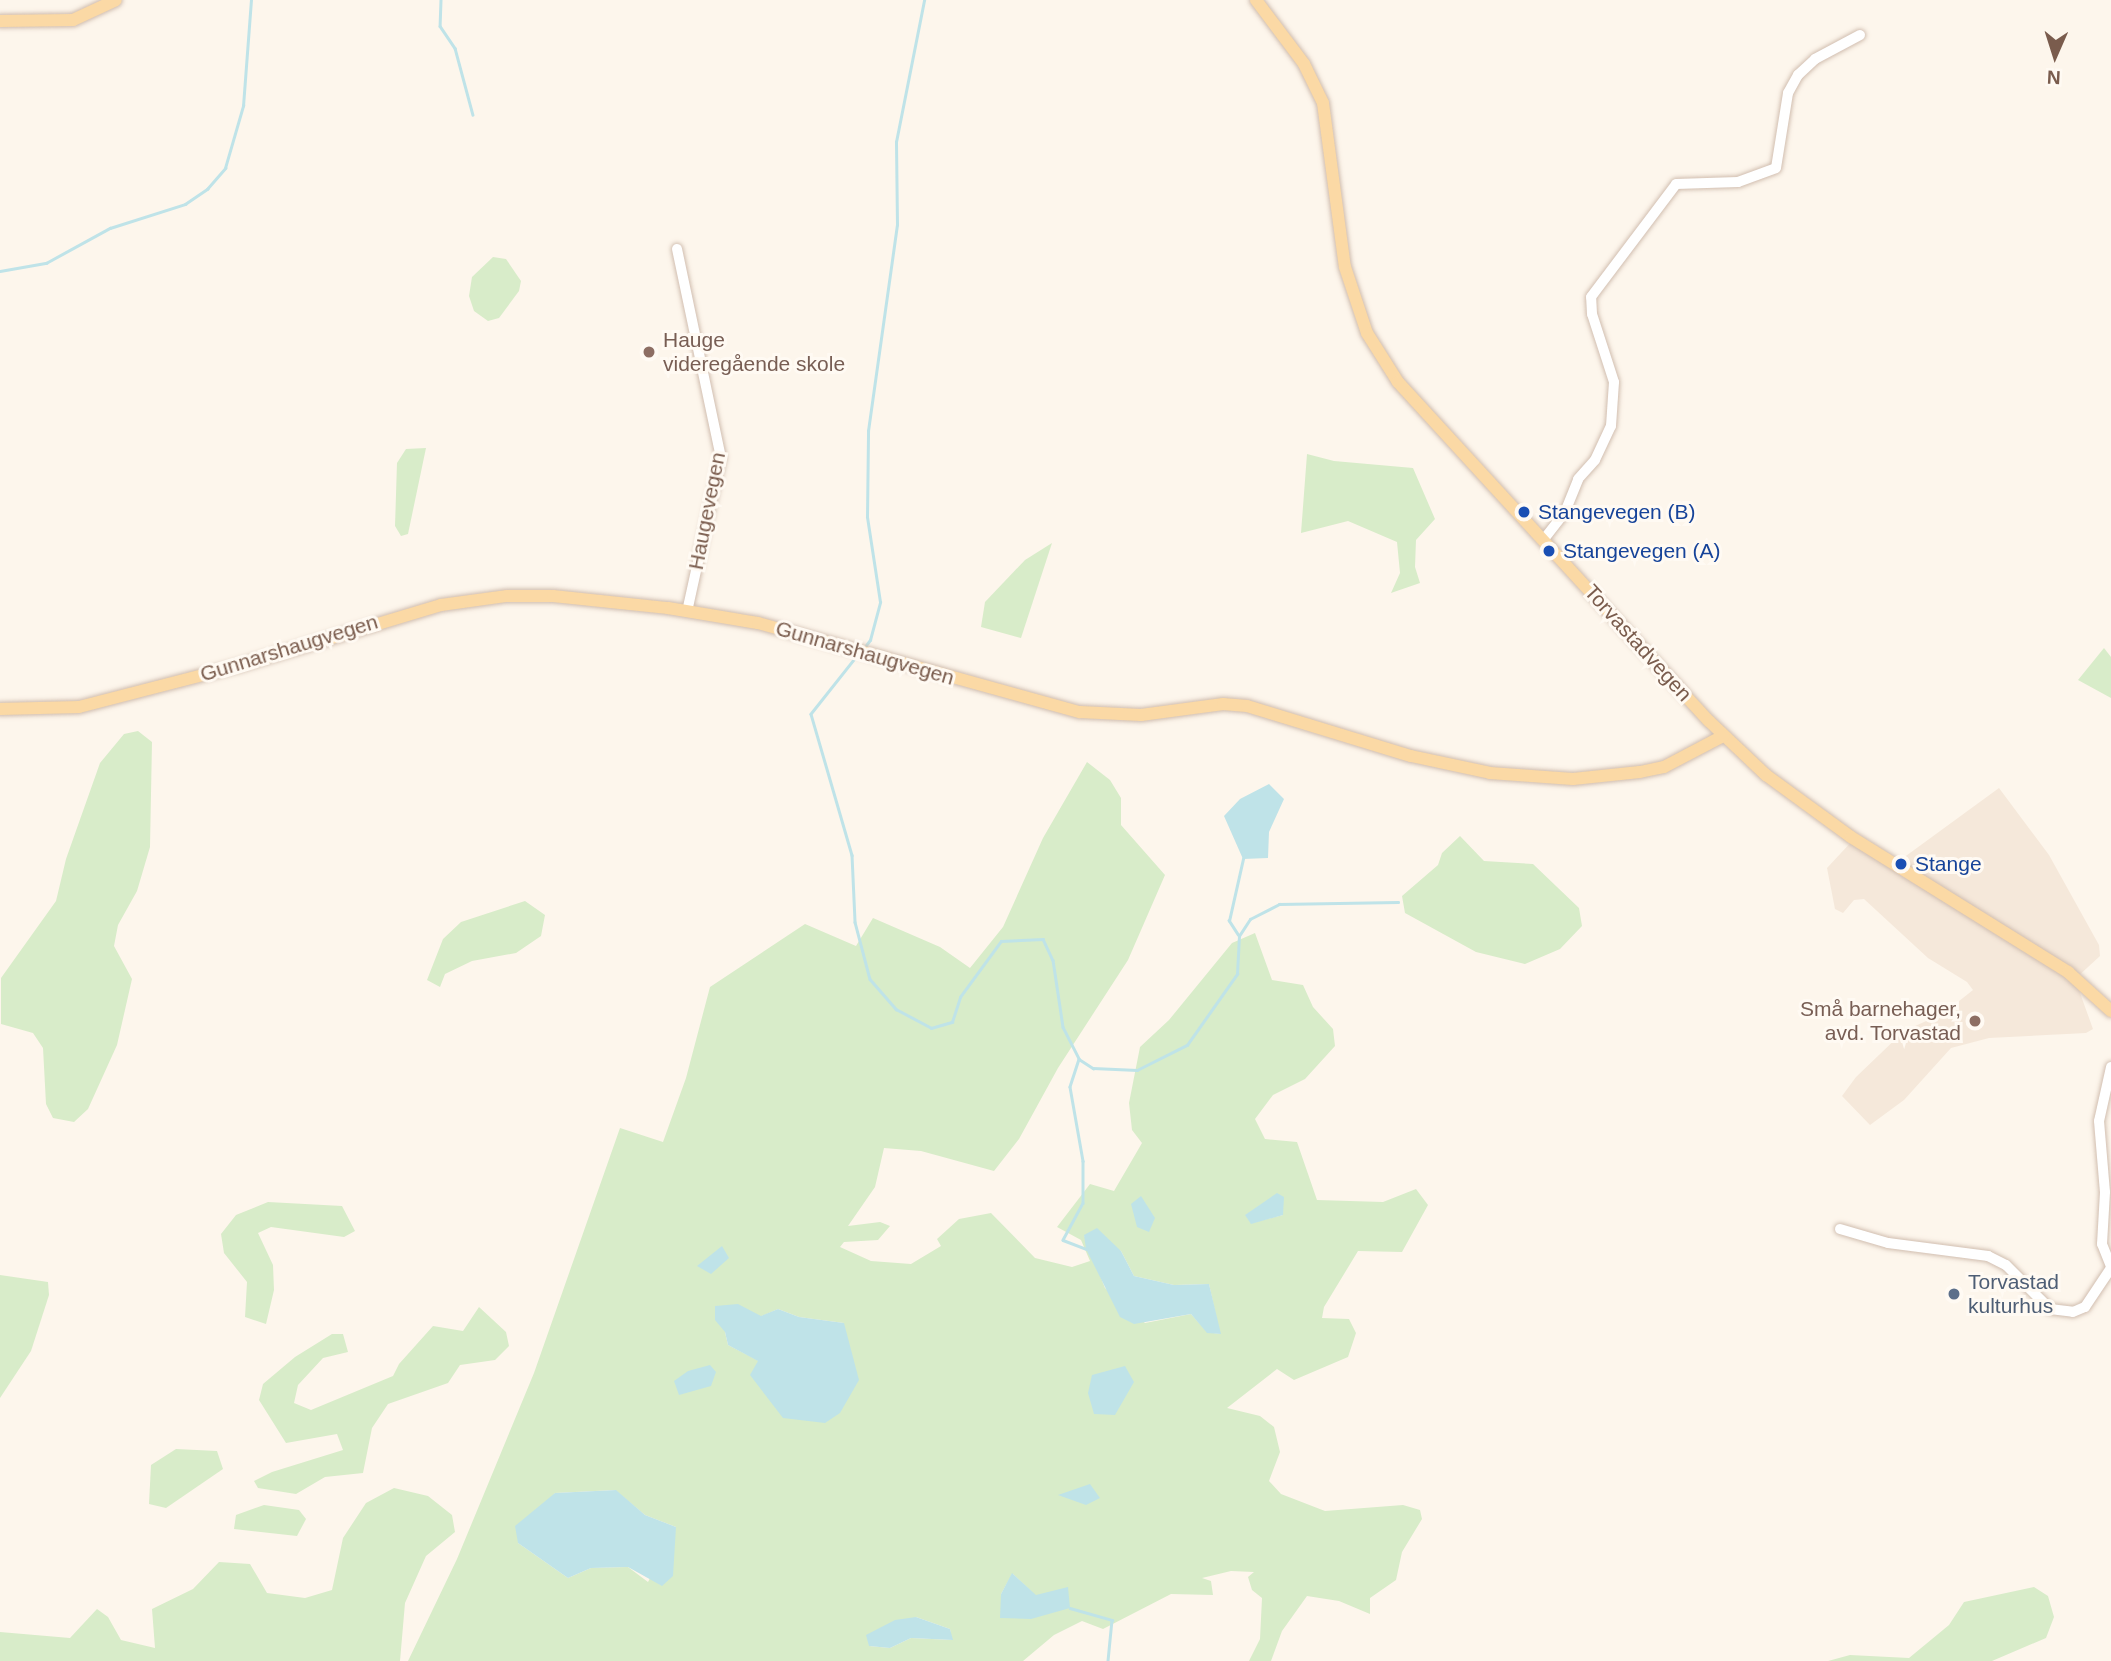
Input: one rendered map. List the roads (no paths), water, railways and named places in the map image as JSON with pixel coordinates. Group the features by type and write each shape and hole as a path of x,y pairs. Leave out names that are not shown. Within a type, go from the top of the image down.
{"main road":[{"path":"0,21 73,20 116,0"},
{"name":"Torvastadvegen","path":"1256,0 1304,64 1323,103 1330,136 1339,240 1356,304 1376,350 1398,382 1723,736 1809,809 2068,972 2111,1012"},
{"name":"Gunnarshaugvegen","path":"0,709 79,707 238,666 366,624 467,600 553,596 687,611 791,632 1044,704 1141,715 1223,704 1247,706 1411,756 1490,773 1573,779 1630,774 1664,767 1723,736"}],"street":[{"path":"1544,539 1565,512 1578,479 1595,460 1611,426 1614,382 1595,326 1591,297 1676,184 1738,182 1776,168 1782,117 1798,75 1815,59 1860,35"},
{"name":"Haugevegen","path":"677,249 721,457 687,611"},
{"path":"1840,1229 1888,1242 1988,1256 2006,1265 2050,1309 2073,1312 2085,1307 2111,1267 2102,1244 2105,1192 2099,1121 2111,1066"}],"water":[{"path":"1269,784 1284,799 1269,832 1268,858 1243,859 1224,816 1240,799"},
{"path":"1277,1193 1284,1197 1283,1215 1251,1224 1245,1215"},
{"path":"1141,1196 1155,1218 1149,1232 1137,1227 1131,1204"},
{"path":"1097,1228 1121,1251 1134,1276 1174,1285 1209,1284 1221,1334 1207,1333 1191,1314 1134,1324 1120,1317 1086,1249 1084,1235"},
{"path":"722,1246 729,1258 711,1274 697,1266"},
{"path":"738,1304 761,1316 778,1309 799,1317 844,1323 859,1380 840,1413 825,1423 783,1418 750,1375 758,1361 728,1345 725,1332 715,1320 715,1306"},
{"path":"710,1365 716,1372 711,1386 679,1395 674,1381 688,1371"},
{"path":"1125,1366 1134,1382 1115,1415 1094,1414 1088,1393 1092,1375"},
{"path":"1090,1484 1100,1498 1086,1505 1058,1495"},
{"path":"616,1490 645,1515 676,1527 673,1576 662,1586 628,1567 591,1568 568,1578 518,1543 515,1526 555,1493"},
{"path":"1012,1573 1036,1595 1068,1587 1070,1608 1031,1619 1000,1618 1001,1594"},
{"path":"916,1617 950,1629 953,1640 911,1638 890,1648 869,1646 866,1635 895,1620"}],"waterway":[{"path":"0,271 46,263 110,228 185,204 207,189 225,168 243,106 251,0"},
{"path":"441,0 440,26 455,48 473,115"},
{"path":"864,648 870,640 880,602 867,517 868,431 897,225 896,142 924,0"},
{"path":"857,656 811,714 852,855 855,922 870,979 896,1009 931,1028 952,1022 960,997 1001,941 1043,939 1053,960 1063,1027 1079,1059 1093,1068 1137,1070 1187,1045 1237,974 1239,936 1250,919 1279,904 1398,902"},
{"path":"1238,935 1229,921 1243,859"},
{"path":"1079,1059 1070,1087 1083,1161 1083,1203 1063,1240 1086,1249"},
{"path":"1070,1608 1112,1620 1108,1661"}],"place":[{"name":"Hauge videregående skole","path":"649,352"},
{"name":"Stangevegen (B)","path":"1524,512"},
{"name":"Stangevegen (A)","path":"1549,551"},
{"name":"Stange","path":"1901,864"},
{"name":"Små barnehager, avd. Torvastad","path":"1975,1021"},
{"name":"Torvastad kulturhus","path":"1954,1294"}]}
